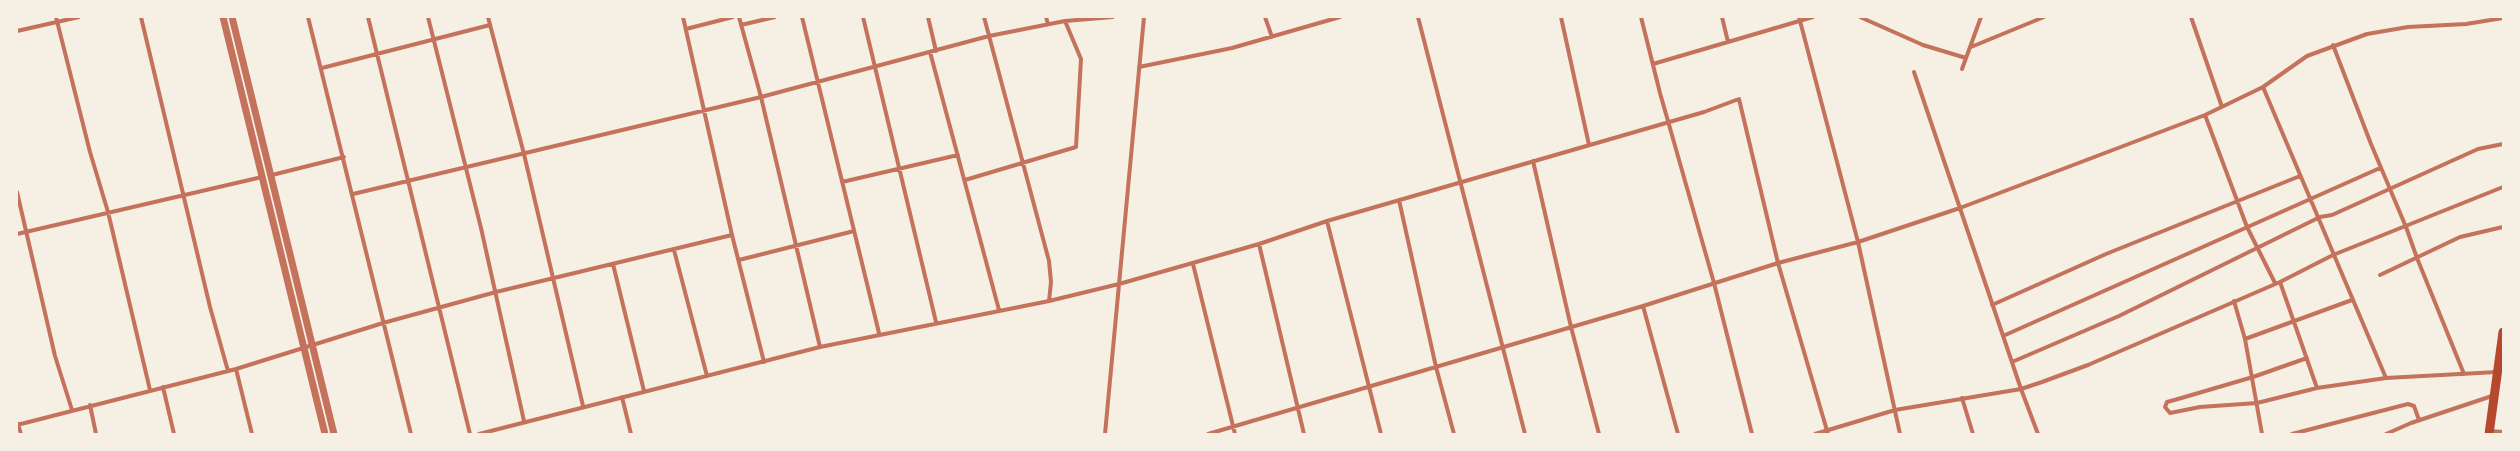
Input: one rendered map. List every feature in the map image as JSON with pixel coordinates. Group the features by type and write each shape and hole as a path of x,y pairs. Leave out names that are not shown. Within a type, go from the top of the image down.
{"highway":[{"path":"2489,433 2503,332"}],"street":[{"path":"56,17 90,152 108,212 150,390"},
{"path":"17,32 79,17"},
{"path":"142,17 183,195 228,371"},
{"path":"223,17 325,434"},
{"path":"232,17 272,175 311,346 334,434"},
{"path":"308,17 344,157 411,434"},
{"path":"368,17 410,182 470,434"},
{"path":"428,17 496,292 524,421"},
{"path":"488,17 524,154 583,406"},
{"path":"683,17 732,235 764,362"},
{"path":"686,29 733,17"},
{"path":"739,17 761,97 795,247 820,347"},
{"path":"741,25 775,17"},
{"path":"802,17 878,334"},
{"path":"862,17 900,168 936,322"},
{"path":"928,17 936,51"},
{"path":"984,17 1050,266 1049,301"},
{"path":"1046,17 1048,24"},
{"path":"353,194 410,182 818,83 989,36 1065,21 1112,17"},
{"path":"1105,434 1144,17"},
{"path":"1266,17 1272,37"},
{"path":"1139,67 1185,60 1340,17"},
{"path":"1418,17 1524,434"},
{"path":"1561,17 1589,145"},
{"path":"1641,17 1652,64 1714,283 1752,434"},
{"path":"1722,17 1728,42"},
{"path":"1652,64 1800,19 1813,17"},
{"path":"1860,17 1897,36 1966,58"},
{"path":"1962,69 1981,17"},
{"path":"1971,47 2044,17"},
{"path":"2191,17 2222,107"},
{"path":"1208,434 1643,306 1778,262 1858,242 1960,208 2205,116 2263,86 2307,56 2333,45 2385,30 2466,24 2503,18"},
{"path":"1800,19 1858,242 1900,434"},
{"path":"965,180 1074,149 1078,143 1081,59 1065,21"},
{"path":"322,68 490,25"},
{"path":"2333,45 2380,168 2390,187 2406,227 2416,258 2464,374"},
{"path":"930,52 999,310"},
{"path":"1914,72 2020,389 2038,434"},
{"path":"2263,86 2300,176 2320,217 2333,255 2386,378"},
{"path":"482,434 524,421 820,347 936,322 1049,301 1119,284 1193,264 1327,221 1669,122 1739,99 1778,262 1828,432"},
{"path":"2205,116 2256,249 2275,283"},
{"path":"2012,362 2119,316 2219,265 2256,249 2320,217 2332,214 2478,149 2503,144"},
{"path":"842,182 958,155"},
{"path":"272,175 344,157"},
{"path":"1533,161 1571,327 1599,434"},
{"path":"2003,336 2217,238 2247,227 2380,168"},
{"path":"1992,305 2092,260 2300,176"},
{"path":"17,234 262,177"},
{"path":"1815,434 1828,432 1895,410 2020,389 2088,365 2280,282 2333,255 2406,227 2503,186"},
{"path":"17,192 55,356 72,410"},
{"path":"1399,200 1436,367 1454,434"},
{"path":"1327,221 1381,434"},
{"path":"2380,275 2465,236 2503,227"},
{"path":"739,260 854,232"},
{"path":"21,434 18,425 90,405 236,369 383,323 496,292 732,235"},
{"path":"1259,244 1304,434"},
{"path":"674,250 707,376"},
{"path":"613,264 644,391"},
{"path":"1193,264 1235,434"},
{"path":"2280,282 2317,388"},
{"path":"2245,338 2352,300"},
{"path":"2234,301 2245,338 2262,434"},
{"path":"1643,306 1678,434"},
{"path":"2307,358 2253,377 2167,402 2165,407 2170,413 2200,407 2257,403 2317,388 2386,378 2497,372"},
{"path":"236,369 252,434"},
{"path":"163,387 174,434"},
{"path":"2386,434 2420,420 2495,395"},
{"path":"622,397 631,434"},
{"path":"1962,398 1972,434"},
{"path":"2292,434 2408,404 2414,406 2420,420"},
{"path":"90,405 96,434"},
{"path":"2489,433 2503,432"}]}
